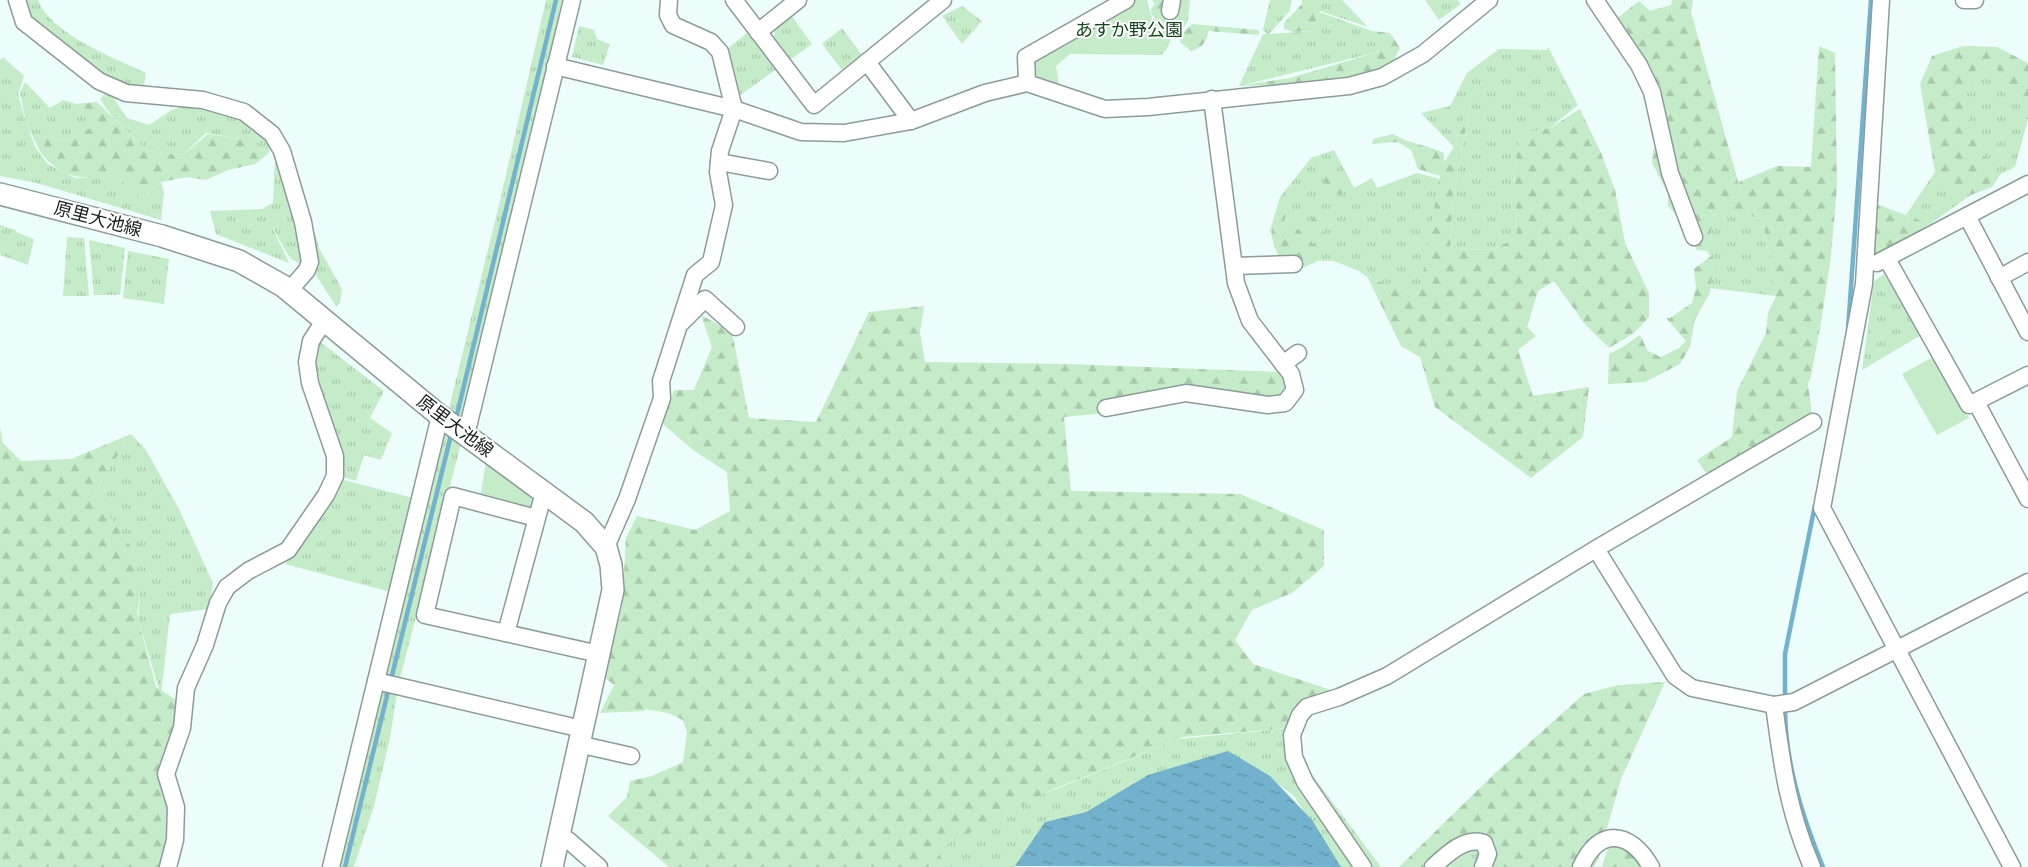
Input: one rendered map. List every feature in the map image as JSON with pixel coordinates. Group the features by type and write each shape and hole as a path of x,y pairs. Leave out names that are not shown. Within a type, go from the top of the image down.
{"main road":[{"name":"原里大池線","path":"0,194 162,236 239,261 289,290 441,417 584,522 606,547 611,565 613,590 552,867"}],"street":[{"path":"17,0 24,22 99,81 126,93 202,100 244,112 272,134 282,151 303,222 310,262 307,270 289,290"},
{"path":"464,433 572,0"},
{"path":"606,547 627,499 662,398 661,381 695,275 712,262 724,204 718,172 720,151 734,109 720,52 711,42 673,26 668,15 669,0"},
{"path":"734,0 814,105 943,0"},
{"path":"758,32 798,0"},
{"path":"1028,83 1026,57 1126,0"},
{"path":"555,66 734,109 801,132 844,133 911,121 985,93 1028,83 1105,109 1148,107 1349,86 1382,77 1423,54 1489,0"},
{"path":"1595,0 1639,65 1652,92 1670,173 1694,237"},
{"path":"1881,0 1865,269 1822,508 2012,867"},
{"path":"1964,0 1975,0"},
{"path":"867,62 911,121"},
{"path":"1106,408 1186,393 1268,404 1284,403 1295,390 1292,369 1257,318 1236,283 1212,99"},
{"path":"719,162 769,171"},
{"path":"1865,269 2028,184"},
{"path":"1967,216 2028,332"},
{"path":"1886,259 1969,405 2028,375"},
{"path":"1999,278 2028,262"},
{"path":"1234,266 1294,264"},
{"path":"678,326 705,299 736,327"},
{"path":"168,867 175,840 176,807 166,774 182,728 186,688 205,645 218,603 227,587 248,571 288,550 326,495 334,476 335,456 310,383 307,362 311,342 324,321"},
{"path":"1292,369 1298,353"},
{"path":"1976,402 2028,499"},
{"path":"331,867 441,417"},
{"path":"1363,867 1305,782 1294,757 1292,735 1300,715 1307,707 1338,697 1387,676 1596,549 1813,422"},
{"path":"506,633 544,492"},
{"path":"536,518 453,496 425,614 599,654"},
{"path":"1596,549 1675,676 1692,688 1774,705 1794,702 2028,582"},
{"path":"377,682 580,737 631,756"},
{"path":"1774,705 1783,778 1809,866"},
{"path":"558,837 568,840 599,867"},
{"path":"1581,867 1586,856 1596,843 1614,837 1631,842 1650,867"},
{"path":"1434,867 1451,851 1471,841 1484,843 1488,854 1483,867"}],"green space":[{"path":"21,0 38,0 45,12 69,34 85,44 146,73 143,92 126,90 28,21"},
{"path":"546,0 562,0 459,451 398,686 390,738 374,806 354,867 336,867 500,201"},
{"name":"あすか野公園","path":"1133,0 1147,0 1162,55 1070,54 1056,66 1059,84 1027,76 1026,59"},
{"path":"1152,0 1171,0 1166,18 1170,27 1166,29 1171,38 1162,55 1153,55 1147,47 1152,41 1158,39 1155,35 1158,30 1151,26 1152,20 1155,18 1151,14 1151,9 1155,4"},
{"path":"1178,0 1190,0 1188,20 1179,36 1173,31"},
{"path":"1270,0 1292,0 1289,12 1269,34 1313,31 1316,5 1301,3 1302,0 1342,0 1368,27 1319,12 1372,31 1378,52 1239,86 1263,34 1267,34 1263,30"},
{"path":"1425,0 1458,0 1461,4 1439,20"},
{"path":"1672,0 1693,0 1691,12 1741,192 1739,182 1777,166 1811,167 1819,46 1835,53 1837,186 1831,256 1821,323 1808,384 1813,422 1745,463 1706,473 1697,460 1732,437 1737,391 1766,333 1768,313 1776,296 1763,222 1746,213 1715,213 1707,251 1697,250 1681,220 1668,206 1668,194 1652,163 1653,150 1662,130 1611,23 1639,1 1650,11 1671,5"},
{"path":"1303,3 1316,4 1318,12 1313,31 1293,32 1284,29 1284,23"},
{"path":"962,6 982,21 962,44 942,16"},
{"path":"791,15 812,44 790,60 774,37 775,27"},
{"path":"1192,24 1259,30 1259,35 1208,31 1207,38 1203,44 1191,51 1180,42 1184,32"},
{"path":"579,26 594,30 597,39 610,44 603,65 572,57"},
{"path":"842,28 862,55 842,70 822,44"},
{"path":"1372,31 1390,33 1400,48 1391,66 1359,83 1236,86 1290,78 1378,52"},
{"path":"747,33 778,68 739,96 726,50"},
{"path":"1963,46 1997,47 2028,63 2028,96 2020,98 1989,60 1970,75 1964,106 1982,153 2000,175 1992,187 1971,195 1935,172 1920,84 1932,56"},
{"path":"1548,47 1578,105 1550,128 1521,134 1514,168 1517,237 1494,249 1450,250 1453,197 1471,100 1454,147 1421,113 1450,106 1467,73 1499,49 1547,50"},
{"path":"4,58 24,76 18,94 27,127 20,93 25,82 50,108 63,100 76,104 95,126 72,140 47,138 41,153 28,127 35,147 48,164 75,178 117,176 142,198 161,182 164,192 161,220 37,183 0,176 0,59"},
{"path":"1989,60 2020,98 2028,96 2028,119 2015,167 1999,175 1982,153 1964,106 1970,75"},
{"path":"105,94 113,97 127,118 149,125 170,111 182,106 215,110 245,121 269,143 269,153 246,140 206,133 183,155 147,151 111,115 100,99"},
{"path":"1472,95 1453,197 1450,250 1494,249 1517,237 1514,168 1521,134 1550,128 1580,109 1601,153 1615,190 1625,243 1649,293 1649,317 1634,333 1609,348 1584,323 1554,281 1538,291 1527,327 1536,336 1518,350 1533,396 1589,387 1583,437 1531,478 1435,407 1420,357 1401,346 1368,278 1419,295 1440,176 1418,169 1411,150 1397,142 1372,144 1373,139 1393,134 1444,153 1444,162 1454,147"},
{"path":"97,102 147,151 183,155 208,134 246,140 269,153 255,164 228,170 206,180 187,177 161,182 142,198 117,176 84,177 67,174 58,169 41,153 47,138 72,140 94,126 76,104"},
{"path":"1334,150 1354,188 1372,178 1377,188 1417,173 1440,179 1419,295 1368,278 1359,271 1334,261 1280,260 1270,231 1280,197 1311,158"},
{"path":"275,154 283,171 304,256 301,265 290,258 270,223 289,263 216,234 210,211 262,209 273,203"},
{"path":"1935,172 1971,195 1930,224 1906,215"},
{"path":"1330,173 1342,175 1350,185 1341,195 1325,185 1323,177"},
{"path":"1874,203 1930,224 1871,260"},
{"path":"1320,205 1323,227 1321,248 1316,262 1300,269 1287,267 1278,255 1273,242 1272,229 1275,214 1287,213 1282,222 1299,230 1314,245 1312,219"},
{"path":"1715,213 1746,213 1763,222 1776,296 1710,288 1714,261 1707,251"},
{"path":"0,225 34,239 28,265 0,255"},
{"path":"308,226 316,235 319,248 342,289 340,303 336,306 317,277"},
{"path":"67,237 84,238 89,296 63,296"},
{"path":"89,240 125,248 120,295 94,295"},
{"path":"128,251 169,259 164,304 123,298"},
{"path":"1711,256 1714,261 1710,293 1695,319 1690,347 1680,364 1645,382 1608,384 1609,354 1640,335 1648,351 1661,357 1679,348 1686,341 1666,318 1670,318 1692,303 1696,287 1694,269"},
{"path":"1884,274 1921,335 1862,370 1874,281"},
{"path":"924,306 920,332 925,362 1067,364 1279,372 1291,377 1295,390 1268,405 1150,395 1154,408 1064,417 1071,491 1240,494 1324,530 1324,566 1292,593 1252,610 1235,640 1253,664 1337,692 1299,703 1289,728 1183,737 1054,789 934,851 950,867 669,867 608,816 627,797 630,781 652,776 683,762 687,732 683,720 668,713 645,709 645,711 600,713 614,685 604,677 622,607 626,538 637,516 695,530 730,511 727,472 693,450 663,424 674,390 694,390 712,347 701,315 732,332 749,418 816,422 869,312"},
{"path":"319,341 384,391 370,418 392,433 381,460 364,455 356,481 340,476 313,360"},
{"path":"1933,357 1969,418 1937,435 1902,374"},
{"path":"0,427 3,443 21,461 71,459 131,434 94,493 135,553 140,595 137,614 156,687 184,705 167,777 176,807 168,867 0,867"},
{"path":"131,434 146,450 179,509 213,583 209,609 170,614 161,696 138,618 140,595 94,493"},
{"path":"486,463 541,499 536,518 479,503"},
{"path":"340,479 413,498 391,592 285,564"},
{"path":"1665,682 1621,779 1598,860 1594,867 1492,867 1489,840 1428,867 1399,867 1493,775 1584,694 1618,685"},
{"path":"1289,728 1299,757 1381,867 1339,867 1294,796 1261,771 1148,775 1086,812 1045,822 1015,867 950,867 933,851 1044,794 1178,739"},
{"path":"1470,836 1492,867 1428,867"},
{"path":"1609,845 1626,847 1641,867 1602,867"}],"water":[{"path":"1228,751 1270,776 1312,820 1341,867 1015,866 1045,822 1086,812 1148,775"}],"waterway":[{"path":"456,419 556,0"},
{"path":"1848,330 1871,0"},
{"path":"345,867 452,431"},
{"path":"1785,699 1785,654 1815,505"},
{"path":"1785,707 1791,769 1808,828 1823,867"}]}
